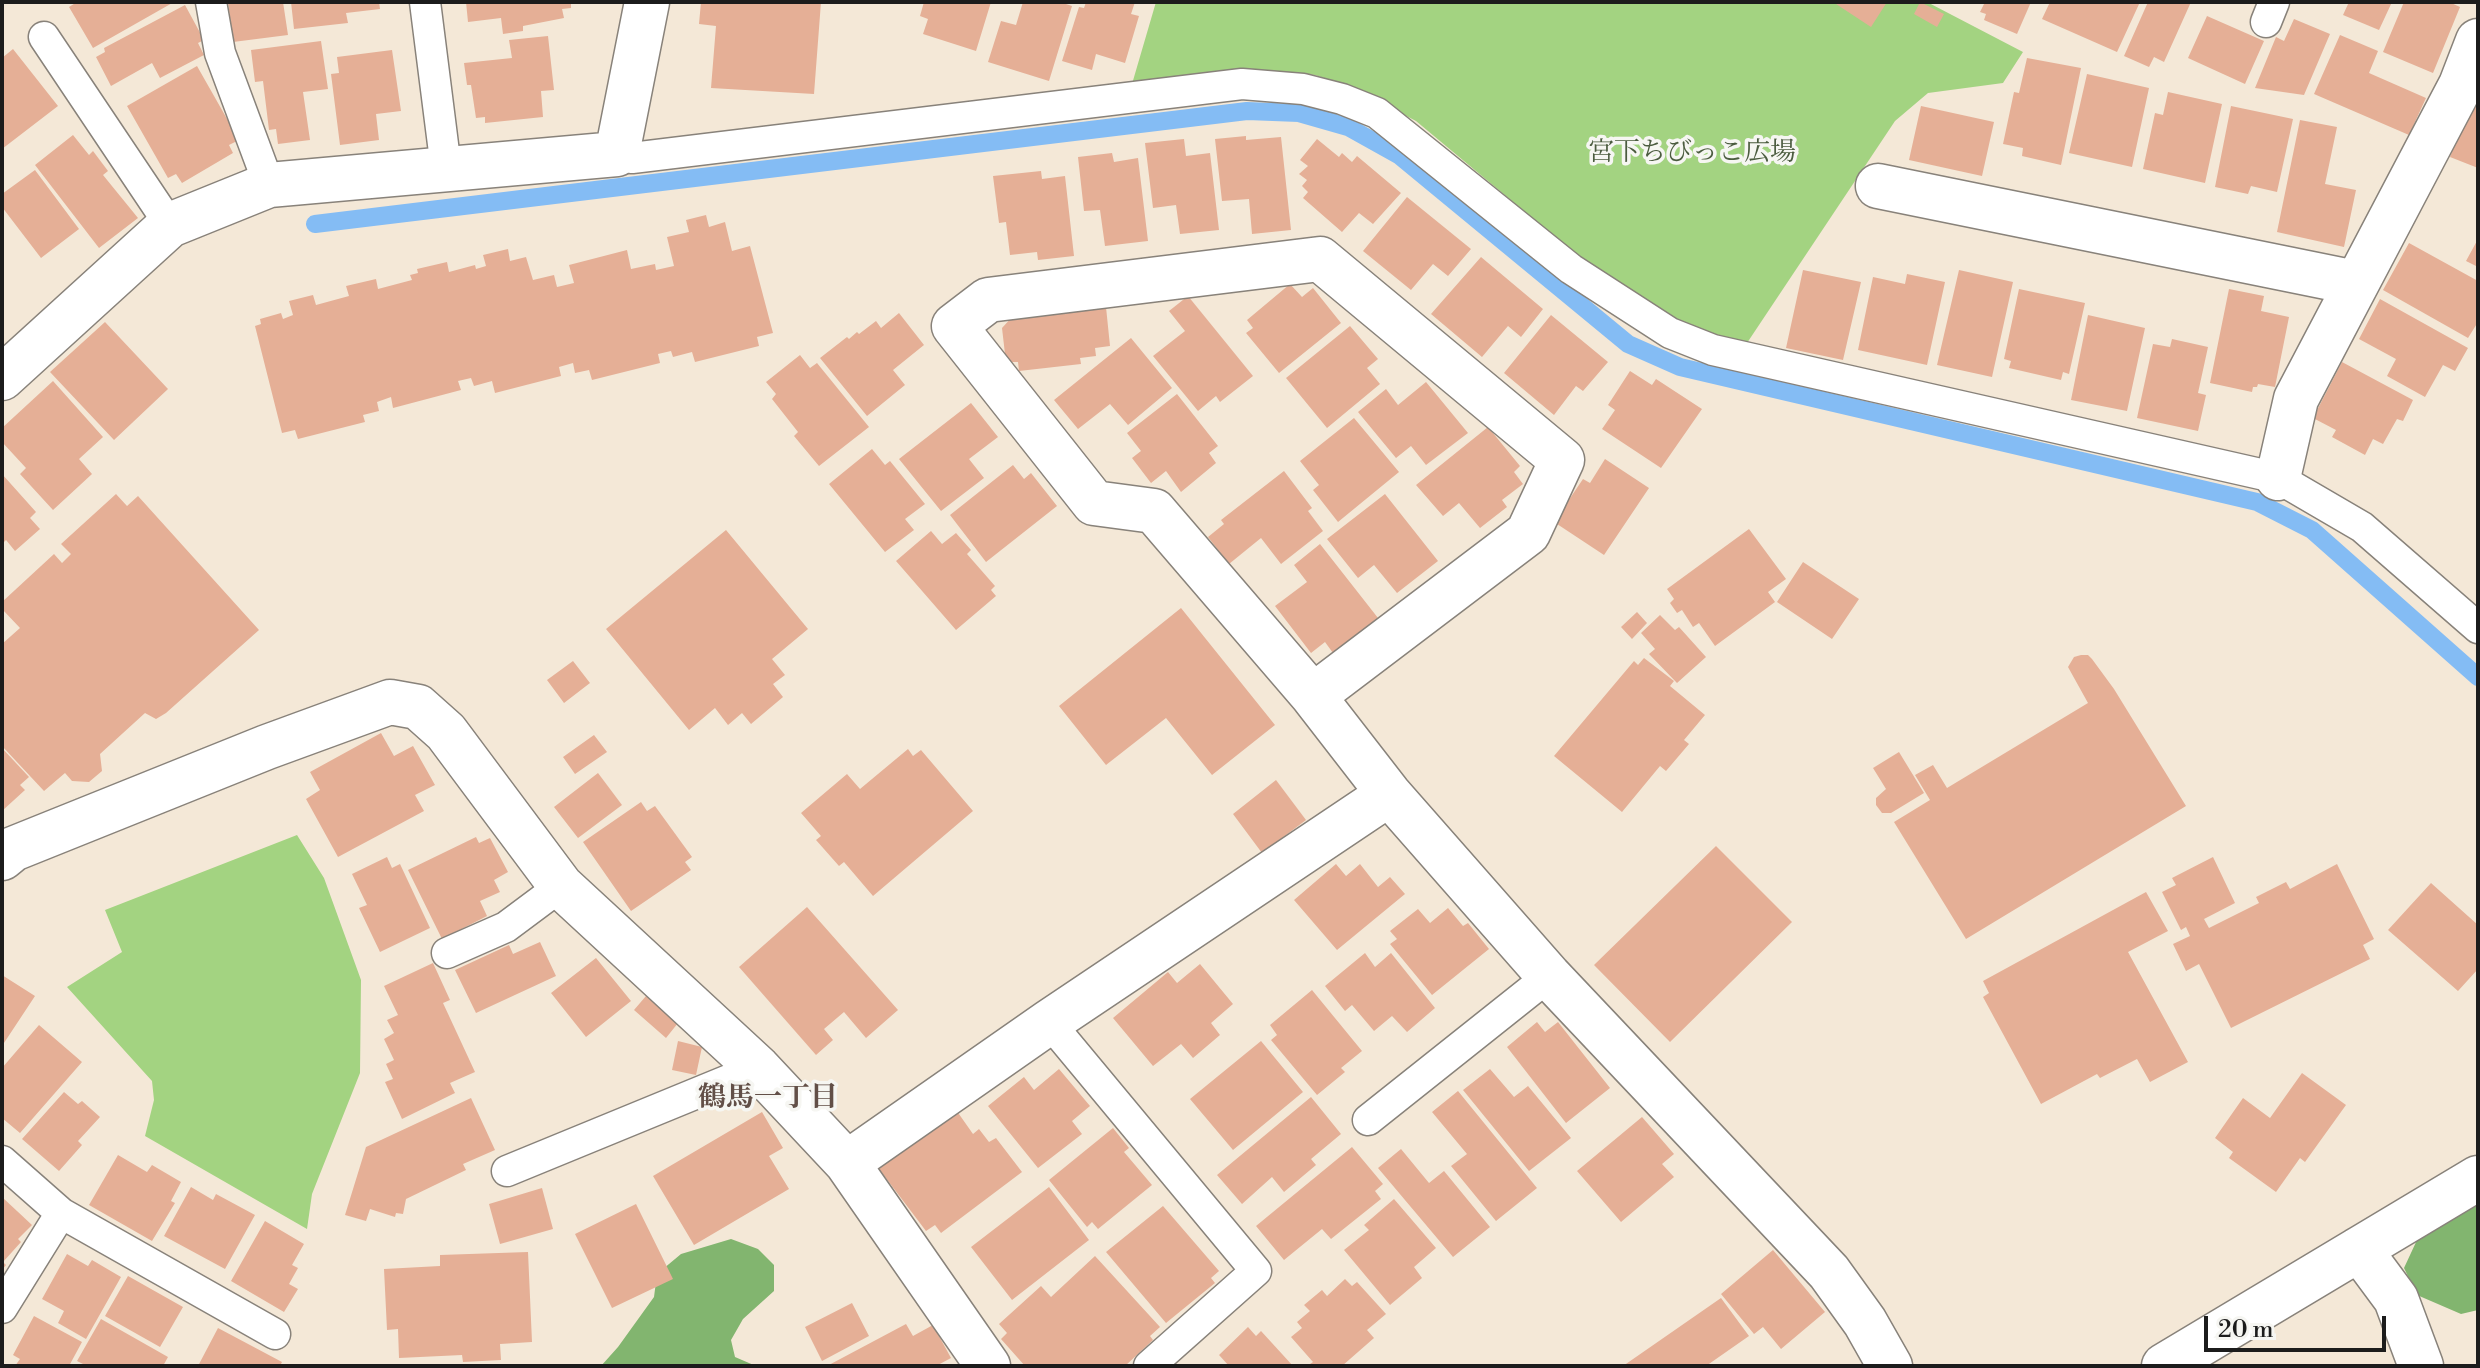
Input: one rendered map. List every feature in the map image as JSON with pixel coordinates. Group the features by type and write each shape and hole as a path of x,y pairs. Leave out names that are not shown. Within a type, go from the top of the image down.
{"street":[{"path":"2,378 170,225 269,185 617,154 647,2"},
{"path":"2278,478 2296,399 2356,283 2470,87 2478,41"},
{"path":"1878,186 2356,283"},
{"path":"1313,696 1528,533 1562,460 1320,259 988,300 954,326 1094,503 1154,511 1313,696 1389,794 1549,976 1829,1272 1865,1322 1890,1366"},
{"path":"2,858 13,849 267,747 390,702 418,707 446,732 561,886 758,1068 847,1163 988,1366"},
{"path":"847,1163 1049,1022 1389,794"},
{"path":"2164,1366 2478,1178"},
{"path":"2359,1249 2396,1299 2421,1366"}],"lane":[{"path":"211,2 220,53 269,185"},
{"path":"425,2 446,168"},
{"path":"44,37 170,225"},
{"path":"617,154 632,158 1242,84 1303,89 1342,99 1377,113 1571,269 1670,333 1713,350 2278,478 2362,527 2478,628"},
{"path":"447,953 506,927 561,886"},
{"path":"1368,1120 1549,976"},
{"path":"1049,1022 1256,1271 1149,1366"},
{"path":"507,1171 758,1068"},
{"path":"2,1161 61,1213 275,1334"},
{"path":"2,1308 61,1213"}],"green space":[{"name":"宮下ちびっこ広場","path":"1156,2 1927,2 2023,52 2003,83 1928,93 1895,121 1745,346 1698,333 1642,304 1591,267 1416,121 1349,86 1315,75 1277,71 1233,71 1132,84"},
{"path":"297,835 324,878 361,980 360,1073 312,1194 307,1229 145,1136 154,1100 152,1081 67,987 122,952 105,910"},
{"path":"2478,1202 2478,1310 2461,1314 2417,1295 2404,1268 2417,1240"},
{"path":"731,1239 758,1249 774,1265 774,1291 743,1319 731,1340 735,1357 756,1366 601,1366 654,1297 657,1274 681,1254"}],"building":[{"path":"77,2 174,2 93,48 69,7"},
{"path":"228,2 283,2 288,35 233,42"},
{"path":"291,2 379,2 380,9 346,13 348,23 294,29"},
{"path":"466,2 571,2 571,8 562,9 564,18 523,26 523,31 503,34 501,18 468,22"},
{"path":"701,2 821,2 814,94 711,88 716,26 699,24"},
{"path":"924,2 991,2 976,51 923,34 928,19 920,16"},
{"path":"1023,2 1060,2 1072,6 1049,81 988,62 1001,21 1016,25"},
{"path":"1086,2 1135,2 1131,14 1139,16 1125,63 1096,54 1092,70 1062,61 1079,7 1084,8"},
{"path":"1833,2 1887,2 1871,27"},
{"path":"1920,2 1944,14 1937,27 1914,14"},
{"path":"1985,2 2031,2 2017,34 1984,20 1986,14 1980,12"},
{"path":"2050,2 2140,2 2117,52 2042,19"},
{"path":"2148,2 2191,2 2164,62 2154,57 2149,67 2124,56"},
{"path":"2349,2 2392,2 2379,30 2343,15"},
{"path":"2404,2 2449,2 2460,7 2433,73 2383,52"},
{"path":"185,5 204,40 198,43 204,55 160,78 152,63 111,86 96,57 105,52 104,48"},
{"path":"2207,16 2264,41 2245,84 2188,58"},
{"path":"2294,19 2330,34 2304,95 2255,88 2276,37 2284,41"},
{"path":"2340,35 2378,51 2369,73 2426,98 2409,135 2314,94"},
{"path":"548,36 554,90 541,91 543,117 485,123 485,117 476,118 464,63 512,58 509,40"},
{"path":"321,41 328,89 303,92 310,140 278,144 276,129 269,130 263,81 255,82 251,50"},
{"path":"13,49 58,106 2,149 2,58"},
{"path":"392,50 401,111 376,114 379,140 340,145 331,74 339,73 337,57"},
{"path":"2027,58 2081,68 2061,165 2022,156 2023,148 2003,144 2014,92 2019,93"},
{"path":"197,66 239,140 229,145 233,153 182,183 176,174 168,178 127,106"},
{"path":"2087,74 2149,88 2132,167 2069,153"},
{"path":"2168,92 2222,104 2205,183 2143,169 2155,113 2163,115"},
{"path":"2469,105 2478,108 2478,168 2450,157"},
{"path":"1921,106 1994,122 1982,176 1909,160"},
{"path":"2231,106 2293,119 2277,192 2251,186 2248,194 2215,187"},
{"path":"2300,120 2337,127 2325,184 2356,190 2344,247 2277,232"},
{"path":"73,135 89,155 93,151 108,171 103,175 138,218 99,248 35,165"},
{"path":"1246,136 1246,140 1281,137 1291,230 1252,234 1249,199 1222,201 1215,139"},
{"path":"1184,139 1186,156 1210,153 1219,230 1180,234 1176,205 1153,208 1145,143"},
{"path":"1317,139 1339,157 1342,153 1352,162 1357,156 1401,193 1373,224 1359,213 1342,232 1303,198 1308,192 1302,186 1307,180 1299,174 1308,166 1300,160"},
{"path":"1112,153 1114,162 1138,158 1148,241 1105,246 1100,210 1084,211 1078,157"},
{"path":"35,170 79,229 41,258 2,207 2,194"},
{"path":"1041,171 1042,179 1065,176 1074,256 1038,260 1037,252 1010,255 1006,222 999,223 993,176"},
{"path":"1407,197 1471,249 1448,276 1433,264 1411,290 1363,251"},
{"path":"706,215 709,227 725,222 732,251 750,246 773,333 757,337 759,346 695,362 692,352 673,357 671,351 658,354 660,363 592,380 589,370 575,373 573,363 559,367 561,376 495,393 492,381 474,386 471,378 458,381 461,390 393,408 391,397 377,402 379,411 363,415 365,422 298,439 295,430 282,433 255,326 261,324 260,319 281,313 283,319 293,315 289,301 313,295 316,305 349,296 346,286 376,279 378,289 412,280 410,275 418,273 417,269 447,262 449,272 475,265 476,269 486,266 483,255 508,249 510,261 526,257 533,280 554,275 557,287 574,283 569,265 627,250 631,269 655,264 656,270 674,266 667,237 689,232 686,220"},
{"path":"2478,239 2478,267 2466,261"},
{"path":"2409,243 2478,281 2478,322 2468,338 2383,290"},
{"path":"1481,257 1543,309 1521,337 1508,326 1482,357 1431,314"},
{"path":"1803,270 1861,282 1843,360 1786,348"},
{"path":"1959,270 2013,282 1992,377 1937,365"},
{"path":"1907,274 1945,282 1927,365 1858,350 1873,277 1905,284"},
{"path":"1290,284 1302,297 1313,288 1341,323 1279,373 1246,333 1253,328 1247,320"},
{"path":"2019,289 2085,303 2069,374 2063,372 2061,380 2009,368 2011,361 2004,359"},
{"path":"2229,289 2264,296 2261,311 2289,317 2275,387 2258,384 2252,392 2210,383"},
{"path":"1188,296 1253,376 1220,402 1216,396 1198,411 1153,356 1185,331 1169,311"},
{"path":"2380,299 2468,348 2455,371 2443,365 2425,397 2387,376 2396,359 2359,339"},
{"path":"1106,307 1110,346 1095,348 1096,356 1080,358 1081,364 1019,371 1018,362 1012,362 1005,354 1002,328 1013,316"},
{"path":"899,313 924,345 893,370 905,385 867,416 820,358 847,337 849,339 857,332 859,334 876,321 881,328"},
{"path":"1551,315 1608,362 1583,391 1576,386 1554,415 1504,373"},
{"path":"2088,315 2145,328 2127,411 2071,400"},
{"path":"105,322 168,389 114,440 50,372"},
{"path":"1350,326 1378,359 1367,368 1380,384 1327,428 1286,378"},
{"path":"1131,338 1172,388 1128,425 1110,404 1078,429 1054,400"},
{"path":"2172,339 2208,347 2198,393 2206,395 2198,431 2137,418 2153,344 2170,347"},
{"path":"800,355 810,368 817,363 869,427 819,466 794,436 798,432 772,399 776,394 766,382"},
{"path":"2342,362 2413,400 2403,421 2397,419 2383,444 2373,439 2365,455 2332,437 2336,430 2313,418"},
{"path":"1630,371 1652,385 1656,379 1702,409 1661,468 1602,429 1615,410 1608,405"},
{"path":"53,381 103,437 79,459 92,474 53,510 20,474 26,468 2,442 2,428"},
{"path":"1426,382 1468,433 1426,465 1411,446 1396,458 1358,412 1386,389 1398,405"},
{"path":"1177,394 1218,446 1209,453 1216,463 1181,492 1166,471 1151,483 1132,458 1141,451 1127,433"},
{"path":"971,403 998,437 969,459 984,478 941,511 899,459"},
{"path":"1354,418 1399,472 1338,522 1313,490 1319,485 1300,461"},
{"path":"1488,427 1520,466 1514,472 1523,484 1502,500 1507,507 1480,528 1459,503 1443,516 1416,485"},
{"path":"872,449 885,465 890,461 925,504 905,519 914,530 885,552 829,484"},
{"path":"1605,459 1649,488 1604,555 1554,522 1583,479 1590,483"},
{"path":"1013,465 1024,479 1031,473 1057,506 986,562 950,515"},
{"path":"1284,471 1312,508 1308,511 1323,531 1281,564 1261,538 1229,564 1208,537 1224,524 1221,520"},
{"path":"2,474 36,512 30,518 40,529 15,551 6,540 2,544"},
{"path":"116,494 127,506 138,496 259,630 166,713 156,719 145,713 100,754 102,771 89,782 72,781 65,773 44,791 2,746 2,644 20,628 2,609 2,602 54,554 62,563 71,554 61,544"},
{"path":"1385,494 1438,561 1397,593 1374,565 1358,578 1327,539"},
{"path":"1749,529 1786,579 1768,592 1775,602 1715,646 1699,623 1693,627 1682,610 1677,613 1670,603 1674,599 1667,589"},
{"path":"726,530 808,629 772,659 785,675 773,684 783,697 751,724 742,713 728,725 715,708 689,730 606,629"},
{"path":"931,531 942,544 956,533 971,550 967,554 995,586 991,590 996,596 956,630 896,561"},
{"path":"1320,544 1378,618 1333,653 1325,642 1311,653 1275,606 1307,582 1294,565"},
{"path":"1803,562 1859,599 1832,639 1777,602"},
{"path":"1181,608 1275,725 1212,775 1166,718 1106,765 1059,706"},
{"path":"1637,612 1647,623 1632,639 1621,627"},
{"path":"1660,615 1675,630 1679,627 1706,657 1677,683 1649,654 1655,649 1641,633"},
{"path":"2081,655 2092,659 2114,689 2186,806 1966,939 1894,822 1930,800 1915,775 1933,765 1947,788 2088,703 2068,667 2074,657"},
{"path":"1644,658 1674,681 1670,686 1705,715 1684,740 1689,744 1666,771 1660,766 1622,812 1554,756 1634,661 1638,665"},
{"path":"573,661 590,683 564,703 547,680"},
{"path":"381,733 394,756 413,746 435,785 415,795 424,811 338,857 306,799 320,790 310,772"},
{"path":"594,735 607,752 575,774 563,757"},
{"path":"2,748 29,777 20,785 25,790 2,811"},
{"path":"908,749 913,756 921,750 973,811 873,896 844,862 839,866 816,840 821,836 801,813 847,774 860,789"},
{"path":"1899,752 1924,793 1891,813 1882,813 1876,805 1876,798 1886,789 1873,768"},
{"path":"598,773 622,805 578,838 554,807"},
{"path":"1276,780 1306,820 1262,853 1233,814"},
{"path":"641,802 647,811 655,806 692,857 685,862 691,870 631,911 583,842"},
{"path":"476,837 479,843 490,838 508,872 494,880 500,892 480,901 487,916 442,939 408,870"},
{"path":"1716,846 1792,922 1670,1042 1594,965"},
{"path":"387,857 392,868 400,864 430,928 380,952 359,908 367,905 352,874"},
{"path":"2213,857 2235,903 2204,919 2209,928 2259,903 2256,897 2286,882 2290,889 2337,864 2374,939 2363,945 2370,959 2231,1028 2199,964 2186,971 2173,944 2190,936 2186,927 2181,930 2162,892 2176,885 2172,878"},
{"path":"1336,864 1346,876 1360,864 1378,887 1390,877 1405,894 1337,950 1294,900"},
{"path":"2431,883 2478,925 2478,969 2458,991 2388,930"},
{"path":"2146,892 2168,931 2128,952 2188,1062 2150,1082 2137,1059 2100,1078 2097,1074 2041,1104 1983,997 1989,993 1983,981"},
{"path":"807,907 898,1010 866,1038 844,1012 824,1029 833,1040 816,1055 739,967"},
{"path":"1448,908 1463,926 1468,923 1489,949 1432,995 1390,944 1397,939 1390,931 1418,909 1430,923"},
{"path":"540,942 556,976 476,1013 455,970 509,945 513,954"},
{"path":"1365,953 1375,967 1391,953 1435,1008 1407,1032 1392,1016 1374,1031 1352,1005 1345,1011 1325,986"},
{"path":"596,958 631,1001 586,1037 551,993"},
{"path":"433,963 450,1000 443,1003 475,1072 450,1083 455,1093 402,1119 385,1082 393,1079 386,1064 394,1060 384,1039 394,1033 387,1020 398,1015 384,986"},
{"path":"1200,964 1233,1004 1211,1023 1220,1035 1193,1058 1181,1044 1153,1066 1113,1018 1168,972 1177,983"},
{"path":"2,975 35,996 2,1046"},
{"path":"1312,990 1362,1051 1341,1068 1345,1072 1317,1095 1271,1040 1277,1035 1270,1025"},
{"path":"646,996 678,1023 666,1038 634,1010"},
{"path":"1537,1022 1545,1032 1558,1022 1610,1088 1566,1123 1507,1047"},
{"path":"39,1025 82,1062 20,1133 2,1118 2,1068"},
{"path":"678,1041 702,1047 696,1075 672,1070"},
{"path":"1261,1041 1303,1092 1233,1150 1190,1099"},
{"path":"1059,1069 1090,1106 1072,1121 1082,1134 1038,1168 988,1106 1024,1077 1034,1090"},
{"path":"1490,1069 1514,1097 1528,1086 1571,1138 1529,1171 1463,1090"},
{"path":"2302,1073 2346,1105 2305,1162 2300,1158 2276,1192 2229,1158 2233,1152 2215,1138 2243,1098 2270,1118"},
{"path":"1458,1091 1537,1188 1496,1221 1451,1166 1467,1154 1432,1112"},
{"path":"64,1092 78,1104 82,1101 100,1117 78,1141 82,1145 59,1171 22,1139"},
{"path":"1311,1097 1341,1134 1311,1159 1316,1165 1284,1192 1272,1177 1242,1204 1217,1175"},
{"path":"471,1098 495,1150 463,1164 466,1170 406,1199 403,1214 396,1213 395,1217 370,1209 366,1221 345,1215 366,1147"},
{"path":"954,1107 973,1134 979,1129 989,1142 996,1138 1022,1172 941,1233 935,1225 926,1231 876,1165"},
{"path":"762,1112 783,1148 769,1156 789,1189 694,1245 653,1176"},
{"path":"1642,1117 1674,1154 1662,1164 1674,1177 1621,1222 1577,1171"},
{"path":"1113,1128 1129,1148 1124,1152 1152,1185 1098,1229 1092,1222 1087,1227 1049,1180"},
{"path":"1352,1147 1383,1184 1375,1191 1381,1199 1331,1239 1322,1229 1284,1260 1256,1226"},
{"path":"1401,1149 1429,1183 1444,1171 1490,1227 1453,1257 1378,1168"},
{"path":"118,1155 147,1172 152,1165 181,1182 171,1201 175,1203 152,1241 89,1205"},
{"path":"191,1187 213,1200 216,1194 255,1215 225,1269 164,1236"},
{"path":"1049,1187 1089,1240 1012,1300 971,1247"},
{"path":"542,1188 553,1229 500,1244 489,1204"},
{"path":"2,1197 32,1225 18,1239 21,1242 3,1262 6,1265 2,1270"},
{"path":"1394,1199 1436,1248 1414,1267 1422,1278 1390,1305 1344,1250 1369,1230 1364,1225"},
{"path":"636,1204 673,1279 612,1308 575,1234"},
{"path":"1163,1206 1219,1271 1211,1278 1215,1283 1166,1323 1106,1252"},
{"path":"265,1221 304,1244 292,1265 298,1268 289,1284 298,1289 284,1312 231,1281"},
{"path":"1773,1250 1825,1312 1781,1349 1763,1327 1754,1334 1721,1294"},
{"path":"528,1252 532,1342 500,1344 501,1360 463,1362 462,1355 399,1358 398,1329 387,1330 384,1269 440,1266 440,1255"},
{"path":"67,1254 88,1266 92,1260 121,1277 86,1339 58,1323 64,1311 42,1299"},
{"path":"1095,1256 1160,1327 1150,1336 1153,1340 1125,1366 1025,1366 1001,1339 1007,1333 999,1324 1041,1286 1051,1297"},
{"path":"128,1276 183,1307 160,1347 105,1316"},
{"path":"1345,1279 1352,1286 1357,1282 1386,1314 1367,1330 1374,1338 1342,1366 1307,1366 1313,1362 1291,1337 1302,1328 1297,1322 1310,1311 1304,1305 1322,1290 1327,1296"},
{"path":"1721,1298 1749,1336 1706,1366 1623,1366"},
{"path":"852,1303 869,1336 822,1361 805,1327"},
{"path":"34,1316 82,1342 69,1366 15,1366 20,1359 13,1355"},
{"path":"101,1319 168,1357 163,1366 87,1366 77,1361"},
{"path":"906,1324 913,1336 933,1325 951,1358 936,1366 827,1366"},
{"path":"1248,1327 1256,1336 1261,1331 1293,1366 1229,1366 1219,1355"},
{"path":"218,1328 282,1362 280,1366 198,1366"}],"waterway":[{"path":"315,224 1247,111 1299,113 1348,127 1400,156 1628,344 1680,367 2257,502 2312,530 2478,677"}],"district":[{"name":"鶴馬一丁目","path":"768,1099"}]}
